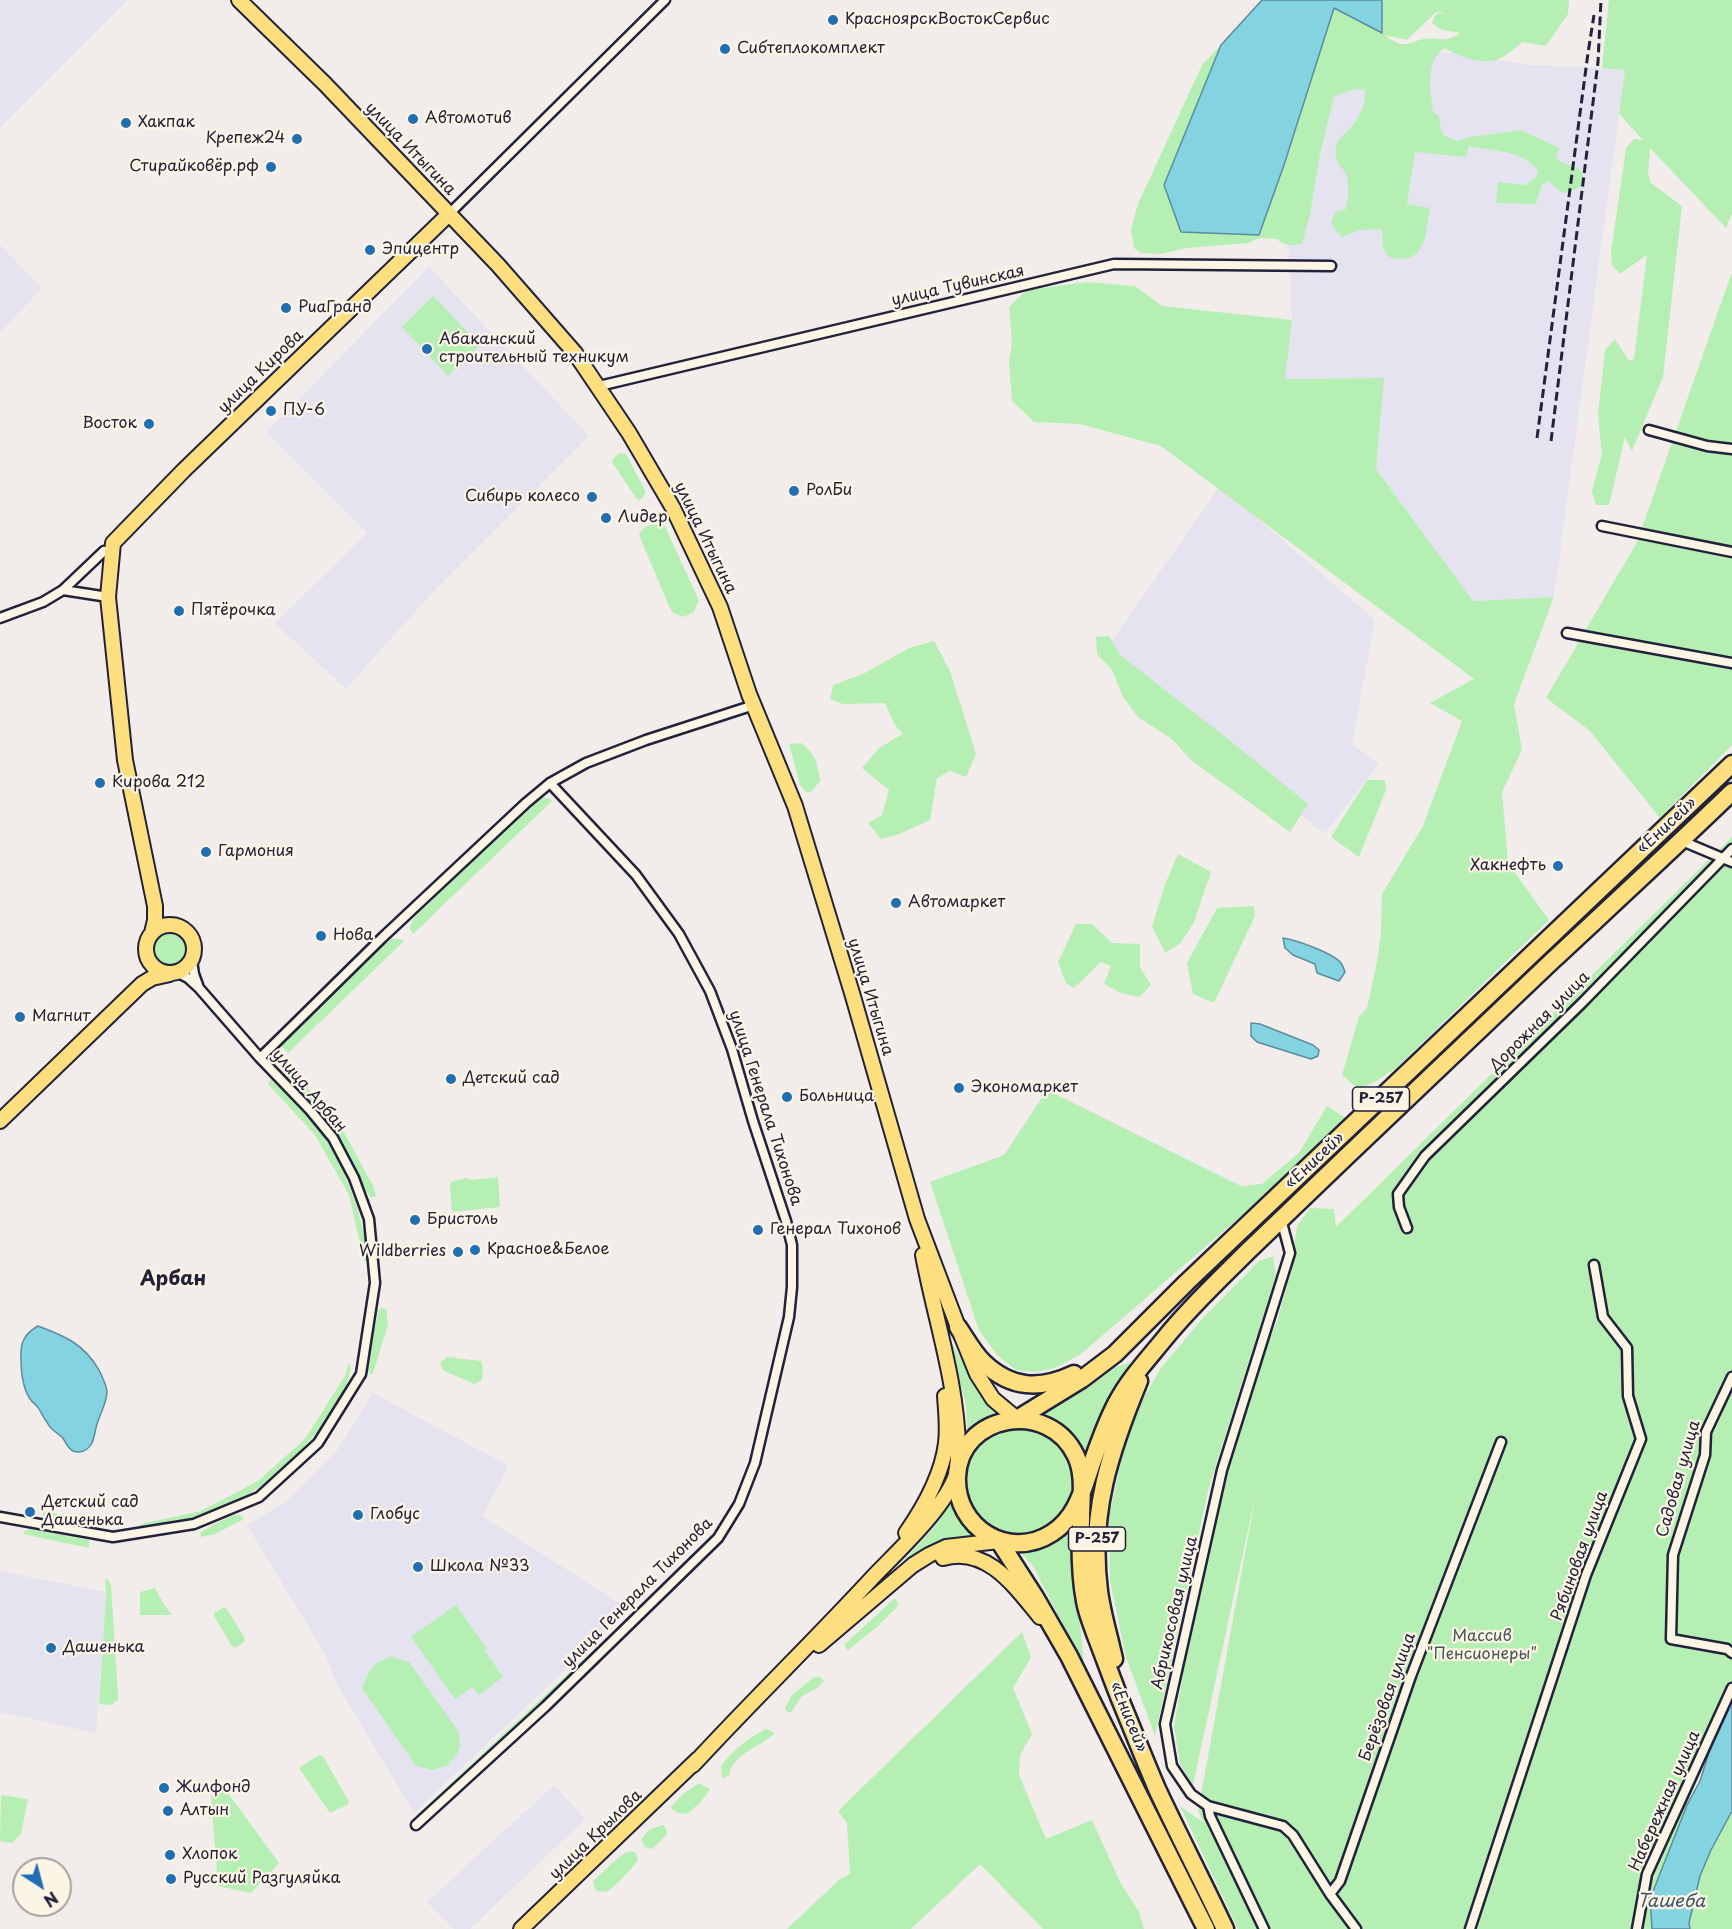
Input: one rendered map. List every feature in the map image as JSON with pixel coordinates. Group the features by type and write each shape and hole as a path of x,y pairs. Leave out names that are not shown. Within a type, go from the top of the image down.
{"highway":[{"name":"«Енисей»","path":"1206,1929 1059,1638 999,1541 974,1525 964,1511 958,1496 956,1474 962,1457 978,1434 990,1426 1017,1419 1082,1379 1115,1354 1187,1282 1732,764"},
{"name":"«Енисей»","path":"1175,1325 1204,1293 1281,1219 1732,792"},
{"name":"Р-257","path":"999,1541 1031,1542 1044,1538 1066,1522 1075,1509 1099,1443 1125,1387 1175,1325"},
{"name":"Р-257","path":"1147,1764 1117,1670 1102,1611 1096,1562 1098,1519 1112,1451 1126,1411 1139,1380 1175,1325"},
{"path":"958,1328 981,1360 997,1374 1012,1381 1033,1386 1058,1382 1115,1354"},
{"name":"«Енисей»","path":"1017,1419 1033,1421 1050,1427 1065,1439 1075,1455 1081,1473 1081,1552 1085,1604 1109,1671 1147,1764 1225,1929"}],"main road":[{"name":"улица Итыгина","path":"239,0 325,84 498,265 567,344 629,433 678,517 720,607 754,705 798,816 872,1059 917,1219 953,1395 958,1431 956,1474"},
{"name":"улица Кирова","path":"108,547 184,470 449,214"},
{"path":"108,547 108,597 125,760 155,906 155,920 146,946 147,974 142,984"},
{"path":"0,1120 142,984 152,978 174,973 187,967 192,961 194,950 192,939 182,928 164,918 155,906"},
{"path":"152,933 159,927 173,925"},
{"path":"148,961 160,972 174,973"},
{"name":"улица Итыгина","path":"917,1219 977,1374 993,1399 1017,1419"},
{"path":"873,1578 923,1506 939,1471 946,1443 941,1337"},
{"path":"693,1765 902,1548 929,1516 956,1474"},
{"path":"693,1765 817,1647 913,1565 946,1547 999,1541"},
{"path":"876,1596 945,1557 958,1554 970,1556 993,1566 1008,1579 1059,1638"},
{"name":"улица Крылова","path":"521,1929 693,1765"}],"street":[{"name":"улица Кирова","path":"449,214 665,0"},
{"name":"улица Тувинская","path":"598,386 1114,264 1331,266"},
{"path":"1648,430 1707,446 1732,450"},
{"path":"1602,526 1732,552"},
{"path":"0,618 43,602 63,590 108,547"},
{"path":"63,590 108,597"},
{"path":"1567,633 1732,663"},
{"path":"260,1058 383,937 550,783 586,763 646,740 754,705"},
{"name":"улица Генерала Тихонова","path":"416,1825 546,1706 718,1538 739,1504 755,1463 789,1317 792,1245 732,1049 710,990 679,934 636,875 550,783"},
{"path":"1682,841 1728,860"},
{"name":"Дорожная улица","path":"1407,1228 1399,1207 1398,1194 1425,1156 1728,860 1732,849"},
{"path":"192,961 199,988"},
{"path":"174,973 188,978 199,988"},
{"name":"улица Арбан","path":"0,1517 113,1537 194,1524 259,1497 318,1443 361,1374 375,1283 369,1219 354,1178 333,1138 199,988"},
{"name":"Абрикосовая улица","path":"1281,1219 1290,1253 1222,1470 1165,1724 1172,1766 1191,1794 1208,1806 1282,1826 1293,1835 1330,1894 1356,1929"},
{"name":"Рябиновая улица","path":"1470,1929 1586,1575 1641,1439 1628,1396 1626,1348 1603,1317 1594,1265"},
{"name":"Садовая улица","path":"1732,1377 1706,1432 1705,1455 1673,1555 1671,1640 1727,1649 1732,1653"},
{"name":"Берёзовая улица","path":"1330,1894 1340,1881 1411,1676 1501,1442"},
{"name":"Набережная улица","path":"1637,1929 1647,1874 1732,1688"},
{"path":"1208,1806 1210,1816 1264,1929"}],"shaded area":[{"path":"0,0 128,0 0,128"},
{"path":"1338,36 1530,65 1625,70 1554,597 1473,601 1376,469 1384,378 1284,379 1292,320 1284,165"},
{"path":"0,245 42,288 0,332"},
{"name":"Абаканский строительный техникум","path":"429,267 589,436 430,595 346,689 275,623 367,533 266,432"},
{"path":"1220,486 1375,620 1352,744 1379,764 1324,834 1106,649"},
{"name":"Школа №33","path":"373,1393 509,1466 482,1516 629,1609 414,1813 337,1684 326,1656 247,1525 284,1503 334,1455"},
{"name":"Дашенька","path":"0,1571 106,1592 96,1733 0,1712"},
{"path":"554,1785 585,1819 470,1929 454,1929 427,1902"}],"green space":[{"path":"1382,0 1569,0 1568,14 1546,46 1523,42 1499,59 1492,61 1478,61 1444,48 1438,54 1431,69 1430,86 1433,112 1439,116 1444,135 1456,141 1521,130 1559,148 1556,155 1559,161 1581,171 1584,179 1583,186 1565,193 1548,181 1542,184 1536,204 1496,203 1498,182 1525,185 1536,177 1538,171 1532,164 1507,152 1469,146 1466,157 1415,152 1407,204 1430,208 1425,238 1417,253 1411,257 1401,259 1389,257 1383,248 1382,229 1360,230 1342,237 1335,230 1331,221 1336,212 1345,210 1347,202 1347,177 1337,162 1335,153 1339,140 1356,121 1364,104 1365,90 1355,89 1334,96 1302,244 1289,245 1277,239 1259,238 1248,243 1187,248 1160,254 1141,253 1134,248 1131,229 1138,204 1202,65 1221,45 1164,185 1221,233 1259,235 1284,165 1334,7 1382,32","holes":["1436,12 1445,13 1436,14 1432,23 1440,29 1460,33 1450,38 1424,39 1401,44 1384,35 1407,40"]},
{"path":"1609,0 1732,0 1732,214 1726,228 1650,148 1648,174 1651,183 1682,206 1663,377 1632,451 1625,437 1609,505 1596,505 1592,491 1602,454 1598,415 1605,350 1615,339 1629,361 1634,359 1647,255 1620,274 1612,265 1611,252 1626,148 1634,139 1643,140 1619,114 1625,70 1602,68"},
{"path":"1732,272 1732,745 1660,818 1589,730 1546,698 1637,542"},
{"path":"1087,282 1135,286 1162,306 1292,320 1285,379 1384,378 1376,469 1473,601 1554,597 1514,704 1522,750 1502,792 1508,863 1549,920 1396,1068 1375,1082 1358,1089 1342,1075 1359,1017 1367,1008 1381,933 1382,894 1423,826 1462,721 1430,703 1474,679 1161,446 1080,424 1034,422 1012,401 1009,363 1012,342 1009,307 1027,290"},
{"path":"433,296 480,345 448,376 402,327"},
{"path":"619,453 626,454 646,492 639,500 612,462"},
{"path":"656,524 665,526 699,601 694,612 683,617 672,612 639,535 646,527"},
{"path":"1109,636 1120,655 1308,804 1290,832 1191,760 1172,739 1138,717 1123,697 1112,670 1097,654 1096,637"},
{"path":"934,641 950,671 976,754 966,777 950,771 937,778 930,820 897,835 881,839 868,823 882,815 889,790 862,768 879,748 903,734 895,725 885,703 843,704 830,699 833,685 863,674 909,648"},
{"path":"801,743 812,754 818,769 820,781 811,792 806,792 800,785 789,744"},
{"path":"1367,780 1385,780 1386,790 1359,857 1331,837"},
{"path":"541,798 549,798 552,801 413,934 409,928 414,918 532,804"},
{"name":"Массив \"Пенсионеры\"","path":"1732,837 1732,1694 1650,1898 1652,1929 1238,1929 1180,1806 1204,1823 1198,1811 1256,1493 1193,1785 1180,1764 1174,1726 1187,1651 1226,1475 1266,1347 1277,1322 1290,1274 1297,1226 1310,1208 1334,1209 1336,1227"},
{"path":"1178,854 1211,872 1194,922 1180,944 1165,953 1152,926"},
{"path":"1254,906 1255,916 1214,1003 1193,994 1187,963 1217,908"},
{"path":"1076,924 1092,924 1112,943 1140,944 1140,967 1151,985 1139,997 1121,993 1104,984 1111,966 1101,962 1074,988 1066,983 1058,962"},
{"path":"170,928 185,934 191,949 185,964 170,970 155,964 149,949 155,934"},
{"path":"391,939 404,941 288,1053 280,1045"},
{"path":"286,1065 338,1121 374,1188 376,1196 371,1198 366,1191 332,1128 280,1070"},
{"path":"271,1079 316,1126 336,1157 357,1208 369,1262 364,1260 349,1195 315,1135 268,1084"},
{"path":"1047,1090 1241,1186 1262,1184 1299,1153 1327,1106 1346,1118 1248,1210 1081,1354 1055,1368 1035,1372 1016,1370 997,1355 979,1330 930,1182 1004,1155"},
{"path":"498,1177 500,1207 452,1212 451,1182 466,1178 471,1180"},
{"path":"1273,1256 1276,1275 1209,1487 1155,1736 1126,1657 1110,1581 1109,1518 1122,1455 1140,1404 1161,1368 1204,1317 1259,1261"},
{"path":"379,1309 386,1309 388,1324 373,1374 370,1374 366,1367"},
{"path":"952,1343 983,1400 990,1409 1003,1416 968,1437 966,1405 950,1344"},
{"path":"447,1357 481,1361 482,1380 474,1384 443,1370 440,1363"},
{"path":"1131,1362 1112,1397 1086,1466 1037,1415 1108,1370"},
{"path":"348,1364 351,1365 348,1381 333,1412 310,1441 273,1477 242,1498 209,1514 184,1522 141,1529 139,1526 141,1524 201,1511 258,1481 305,1439 345,1376"},
{"path":"1020,1427 1041,1431 1058,1443 1070,1460 1074,1481 1070,1502 1058,1519 1041,1531 1020,1535 999,1531 982,1519 970,1502 966,1481 970,1460 982,1443 999,1431"},
{"path":"953,1500 979,1538 955,1537 936,1543 903,1561 933,1529"},
{"path":"44,1511 94,1521 92,1528 66,1525 43,1516"},
{"path":"234,1515 240,1515 244,1519 215,1534 201,1537 200,1533"},
{"path":"1076,1519 1074,1560 1084,1666 1033,1566 1017,1549"},
{"path":"29,1529 89,1540 89,1548 23,1534"},
{"path":"105,1578 111,1586 118,1696 118,1700 111,1705 99,1704"},
{"path":"155,1588 172,1615 140,1615 140,1592"},
{"path":"895,1598 899,1605 878,1626 847,1651 845,1644"},
{"path":"456,1605 487,1649 485,1651 503,1677 479,1695 472,1687 455,1699 411,1637"},
{"path":"226,1608 245,1638 244,1642 235,1648 214,1616 214,1613"},
{"path":"1022,1632 1031,1657 1013,1688 1032,1734 1020,1755 1019,1775 1046,1839 1092,1820 1120,1882 1139,1912 1144,1929 1043,1929 980,1864 911,1929 787,1929 839,1880 850,1874 847,1823 838,1811"},
{"path":"602,1642 602,1646 427,1812 418,1814"},
{"path":"392,1657 409,1662 459,1732 460,1747 447,1766 433,1770 416,1766 362,1688 372,1668 380,1661"},
{"path":"814,1677 820,1677 824,1681 817,1688 802,1696 791,1712 787,1712 785,1708 792,1695"},
{"path":"766,1729 775,1733 736,1761 729,1775 722,1779 721,1766 726,1760 741,1745"},
{"path":"319,1755 323,1756 349,1802 330,1813 299,1768"},
{"path":"699,1783 710,1789 687,1814 678,1813 670,1808 683,1794"},
{"path":"225,1789 279,1863 251,1893 218,1886 211,1796"},
{"path":"1,1795 28,1799 21,1834 12,1843 0,1841"},
{"path":"1732,1811 1732,1929 1690,1929 1689,1923 1700,1876"},
{"path":"663,1825 667,1834 652,1849 645,1847 641,1839 650,1829"},
{"path":"630,1851 636,1853 638,1860 632,1868 606,1892 596,1891 593,1881 615,1860"}],"water":[{"path":"1262,0 1382,0 1382,33 1334,8 1259,235 1181,232 1164,185 1221,45"},
{"path":"1283,938 1323,951 1337,959 1345,972 1339,981 1317,973 1315,964 1293,955 1285,948"},
{"path":"1251,1023 1260,1024 1313,1045 1319,1050 1318,1056 1311,1059 1257,1042 1251,1036"},
{"path":"38,1326 65,1337 80,1347 93,1361 105,1383 107,1391 105,1403 92,1443 84,1451 76,1452 69,1448 62,1437 49,1426 26,1390 21,1369 21,1348 29,1332"},
{"name":"Ташеба","path":"1732,1694 1732,1811 1700,1876 1689,1923 1690,1929 1652,1929 1650,1899 1687,1805 1700,1781 1716,1730"}],"railway":[{"path":"1551,441 1598,62 1601,0"},
{"path":"1537,438 1594,15"}],"place":[{"name":"КрасноярскВостокСервис","path":"833,20"},
{"name":"Сибтеплокомплект","path":"725,49"},
{"name":"Автомотив","path":"413,119"},
{"name":"Хакпак","path":"126,123"},
{"name":"Крепеж24","path":"297,139"},
{"name":"Стирайковёр.рф","path":"271,167"},
{"name":"Эпицентр","path":"370,250"},
{"name":"РиаГранд","path":"286,308"},
{"name":"Абаканский строительный техникум","path":"427,349"},
{"name":"ПУ-6","path":"271,411"},
{"name":"Восток","path":"149,424"},
{"name":"РолБи","path":"794,491"},
{"name":"Сибирь колесо","path":"592,497"},
{"name":"Лидер","path":"606,518"},
{"name":"Пятёрочка","path":"179,611"},
{"name":"Кирова 212","path":"100,783"},
{"name":"Гармония","path":"206,852"},
{"name":"Хакнефть","path":"1558,866"},
{"name":"Автомаркет","path":"896,903"},
{"name":"Нова","path":"321,936"},
{"name":"Магнит","path":"20,1017"},
{"name":"Детский сад","path":"451,1079"},
{"name":"Экономаркет","path":"959,1088"},
{"name":"Больница","path":"787,1097"},
{"name":"Бристоль","path":"415,1220"},
{"name":"Генерал Тихонов","path":"758,1230"},
{"name":"Красное&Белое","path":"475,1250"},
{"name":"Wildberries","path":"458,1252"},
{"name":"Детский сад Дашенька","path":"30,1512"},
{"name":"Глобус","path":"358,1515"},
{"name":"Школа №33","path":"418,1567"},
{"name":"Дашенька","path":"51,1648"},
{"name":"Жилфонд","path":"164,1788"},
{"name":"Алтын","path":"168,1811"},
{"name":"Хлопок","path":"170,1855"},
{"name":"Русский Разгуляйка","path":"171,1879"}],"district":[{"name":"Арбан","path":"173,1279"}]}
